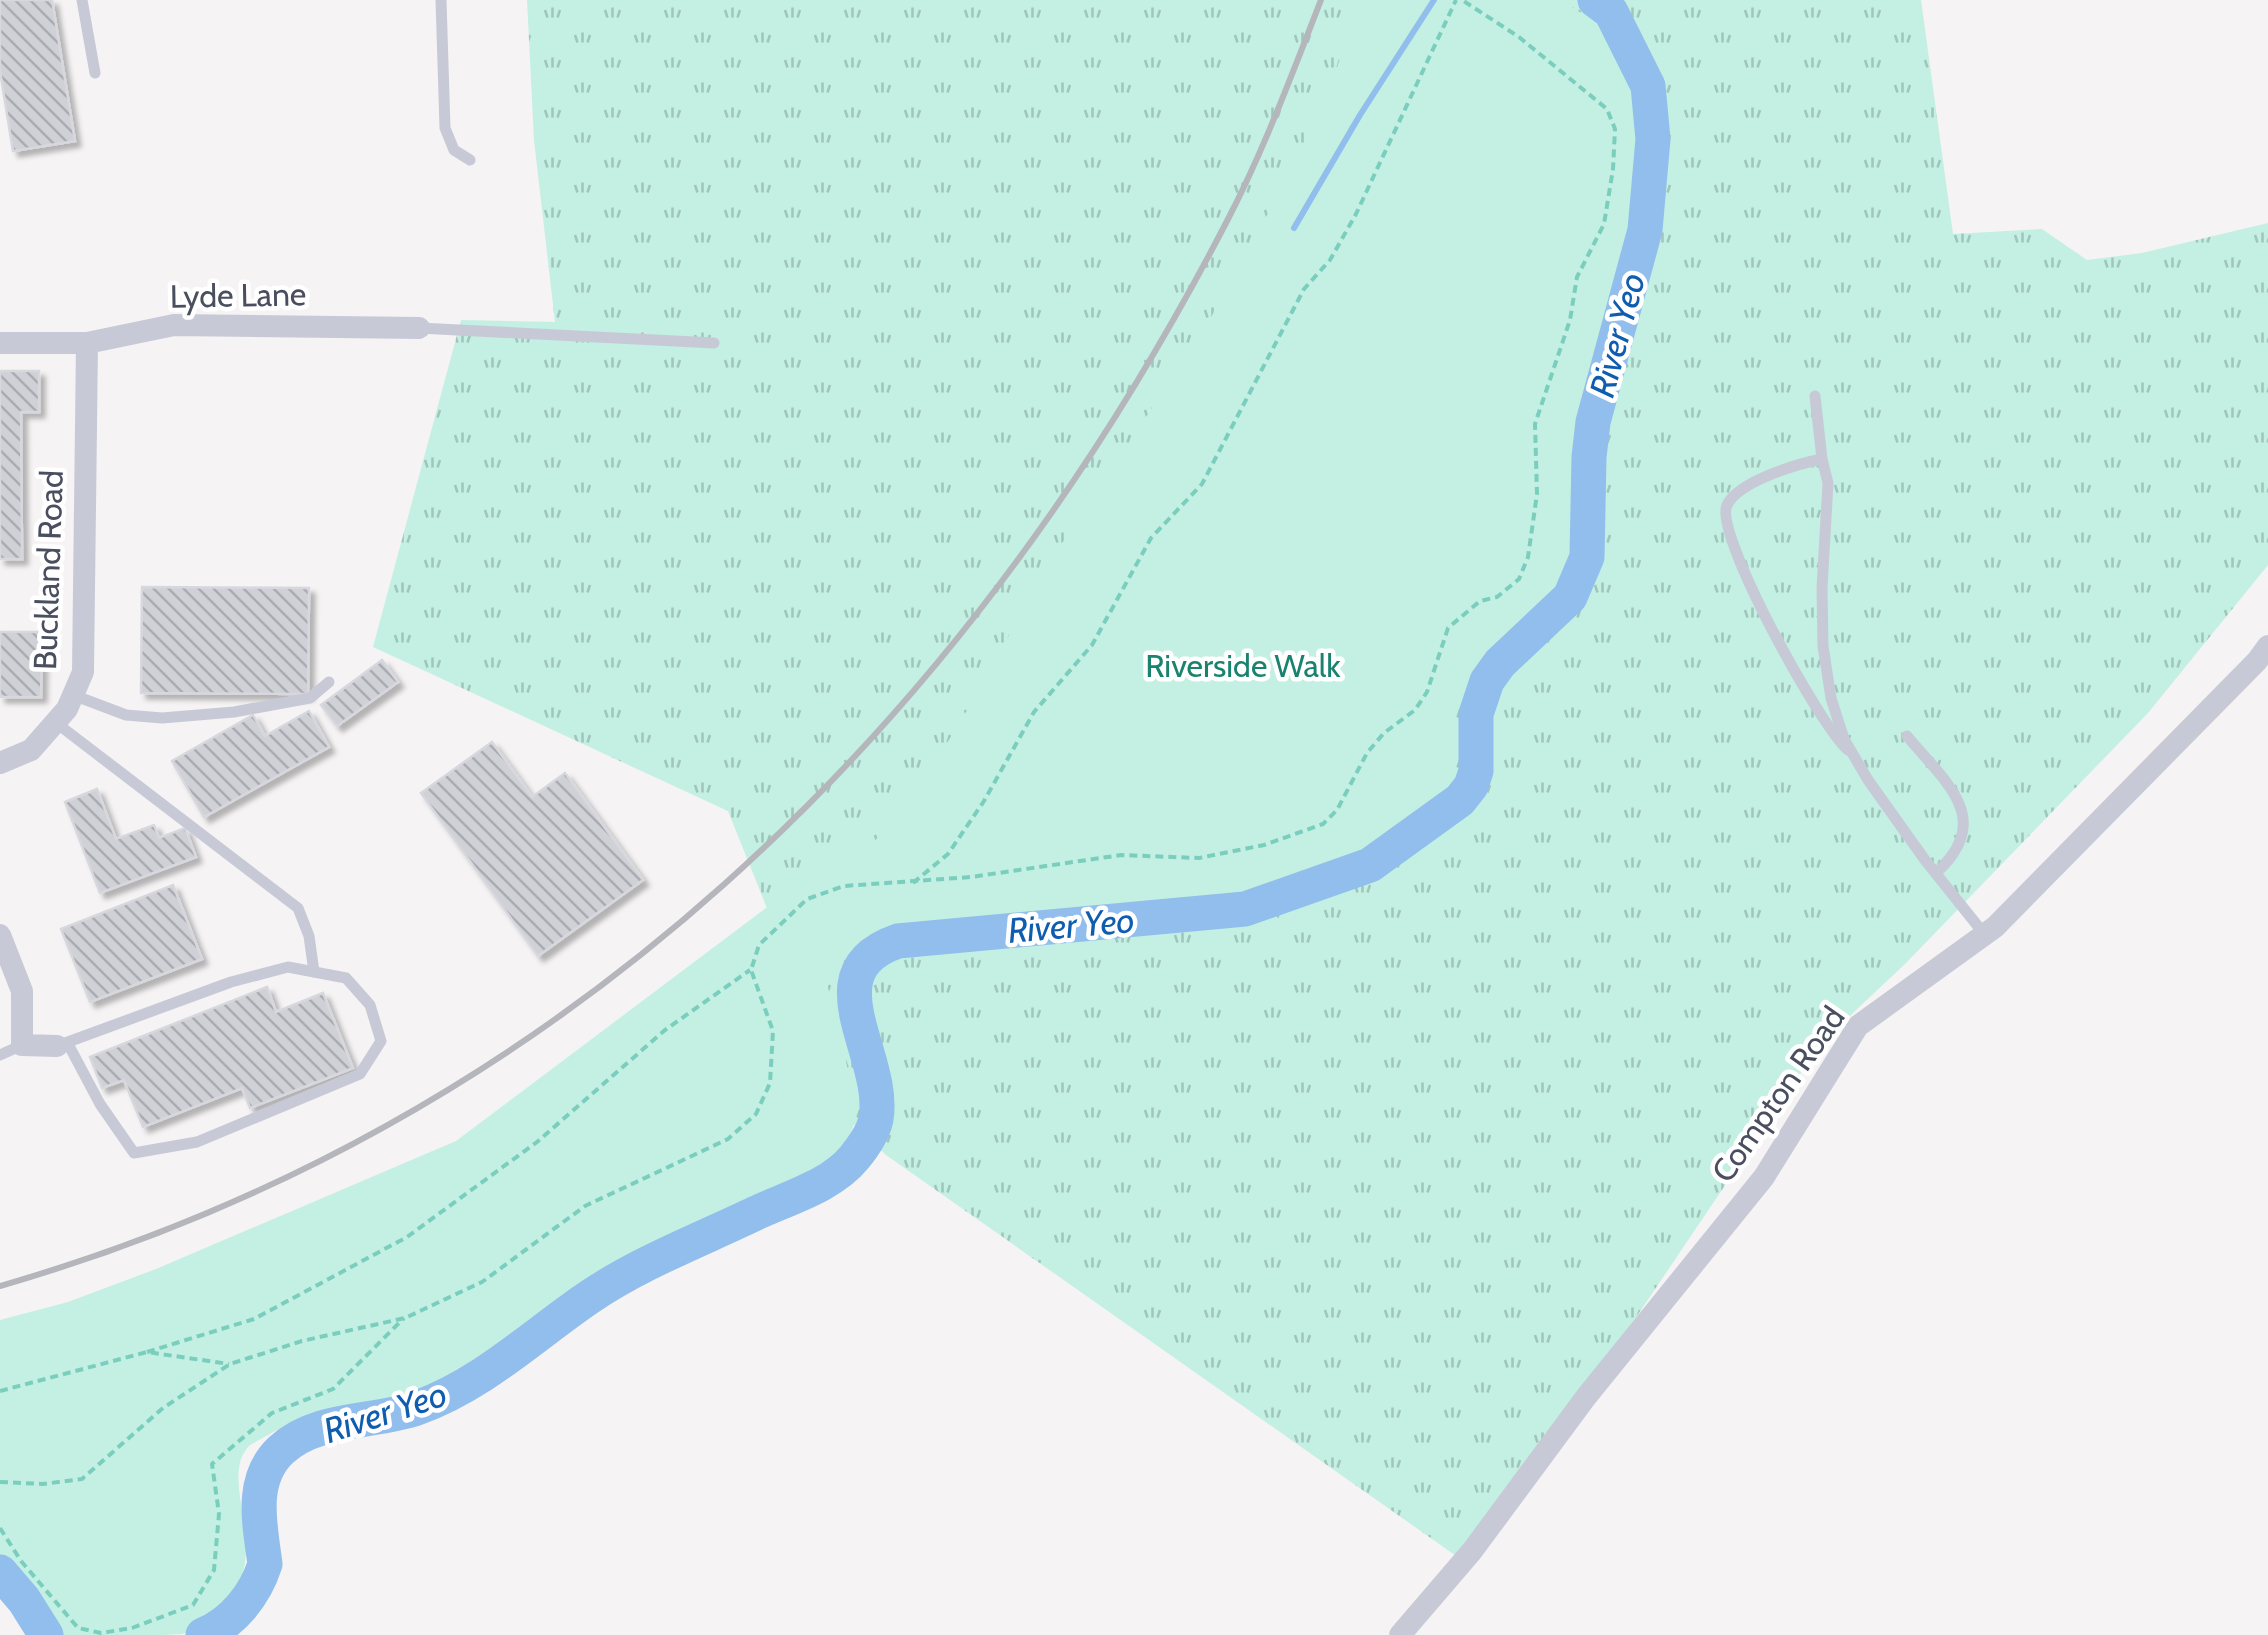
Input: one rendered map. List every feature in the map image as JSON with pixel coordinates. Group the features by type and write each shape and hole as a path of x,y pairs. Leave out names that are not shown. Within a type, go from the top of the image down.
{"street":[{"name":"Lyde Lane","path":"0,343 86,343 174,325 419,328"},
{"name":"Buckland Road","path":"0,762 30,750 66,709 83,672 86,343"},
{"name":"Compton Road","path":"1400,1635 1472,1552 1586,1397 1764,1178 1858,1026 1984,935 2268,646"},
{"path":"0,935 22,990 22,1046 62,1044"}],"lane":[{"path":"82,0 95,73"},
{"path":"441,0 447,138 454,150 470,160"},
{"path":"419,328 714,343"},
{"path":"1815,396 1828,483 1822,560 1824,646 1831,698 1844,740 1984,935"},
{"path":"1822,459 1791,465 1766,477 1736,495 1727,505 1725,515 1740,562 1802,688 1836,741 1853,755"},
{"path":"72,695 126,714 162,718 234,712 310,698 329,682"},
{"path":"55,722 298,908 309,936 314,972"},
{"path":"1907,736 1954,792 1966,824 1954,856 1936,873"},
{"path":"288,967 346,978 370,1005 380,1041 360,1074 197,1142 134,1153 62,1044 230,982 288,967"},
{"path":"0,1056 22,1046"}],"path":[{"path":"0,1482 42,1484 82,1480 163,1408 230,1364 302,1341 405,1318 482,1282 585,1206 728,1139 756,1114 770,1083 773,1032 751,970 759,945 807,899 844,886 913,883 1121,854 1199,858 1264,845 1323,824 1337,810 1367,753 1384,733 1415,710 1427,692 1448,628 1480,601 1498,597 1519,579 1528,557 1536,494 1535,424 1570,320 1577,277 1604,224 1615,128 1608,108 1518,37 1459,0 1356,214 1330,260 1304,289 1202,484 1152,538 1092,645 1034,712 984,801 948,854 913,883"},
{"path":"0,1391 148,1352 254,1318 408,1236 537,1142 665,1030 751,970"},
{"path":"0,1528 21,1562 78,1628 101,1633 132,1628 193,1605 214,1570 218,1514 212,1464 272,1413 333,1389 405,1318"},
{"path":"148,1352 230,1364"}],"green space":[{"path":"527,0 1921,0 1953,234 2042,229 2087,260 2142,253 2268,223 2268,565 2148,713 1905,964 1821,1043 1469,1565 886,1155 854,1125 728,811 373,647 461,320 555,322 534,140"},
{"name":"Riverside Walk","path":"1361,0 1561,0 1612,38 1634,79 1641,110 1642,136 1629,234 1569,482 1579,540 1570,575 1552,603 1520,637 1468,679 1456,715 1456,776 1446,795 1385,841 1347,861 1233,903 1203,901 1188,905 1162,901 1149,907 987,920 933,931 909,924 872,931 854,946 827,984 843,1043 856,1118 849,1139 831,1158 769,1194 597,1275 483,1357 427,1391 377,1408 295,1420 250,1445 241,1460 238,1478 245,1566 237,1588 220,1609 197,1627 177,1634 52,1635 18,1578 0,1558 0,1320 68,1302 156,1269 456,1141 814,872 854,853 866,852 928,774 1045,569 1205,328 1288,177 1331,84"}],"building":[{"path":"0,0 52,0 75,141 13,151 0,71"},
{"path":"0,371 39,371 39,412 21,412 22,559 0,559"},
{"path":"142,587 309,588 308,694 141,693"},
{"path":"0,632 42,632 41,697 0,697"},
{"path":"382,660 398,682 337,726 321,705"},
{"path":"309,711 329,747 204,817 172,761 253,715 265,736"},
{"path":"492,742 532,797 565,773 643,880 538,956 421,793"},
{"path":"97,789 116,839 154,825 159,838 185,828 196,857 100,893 65,802"},
{"path":"173,885 202,959 90,1002 61,929"},
{"path":"267,987 276,1012 323,993 353,1068 250,1108 242,1088 143,1127 124,1080 102,1088 90,1057"}],"waterway":[{"path":"1294,228 1434,0"},
{"name":"River Yeo","path":"203,1635 233,1615 261,1575 265,1564 259,1504 264,1475 281,1450 295,1439 328,1426 400,1413 441,1398 485,1373 588,1298 628,1274 808,1190 854,1158 876,1119 876,1094 854,994 858,973 872,955 898,941 1245,909 1370,865 1460,800 1476,771 1476,714 1487,681 1500,663 1570,597 1587,557 1593,422 1645,230 1653,139 1648,86 1611,12 1595,0"},
{"name":"River Yeo","path":"0,1572 46,1635"}],"railway":[{"path":"0,1286 202,1215 391,1123 565,1012 724,884 871,739 1003,580 1122,406 1227,221 1277,112 1321,0"}]}
